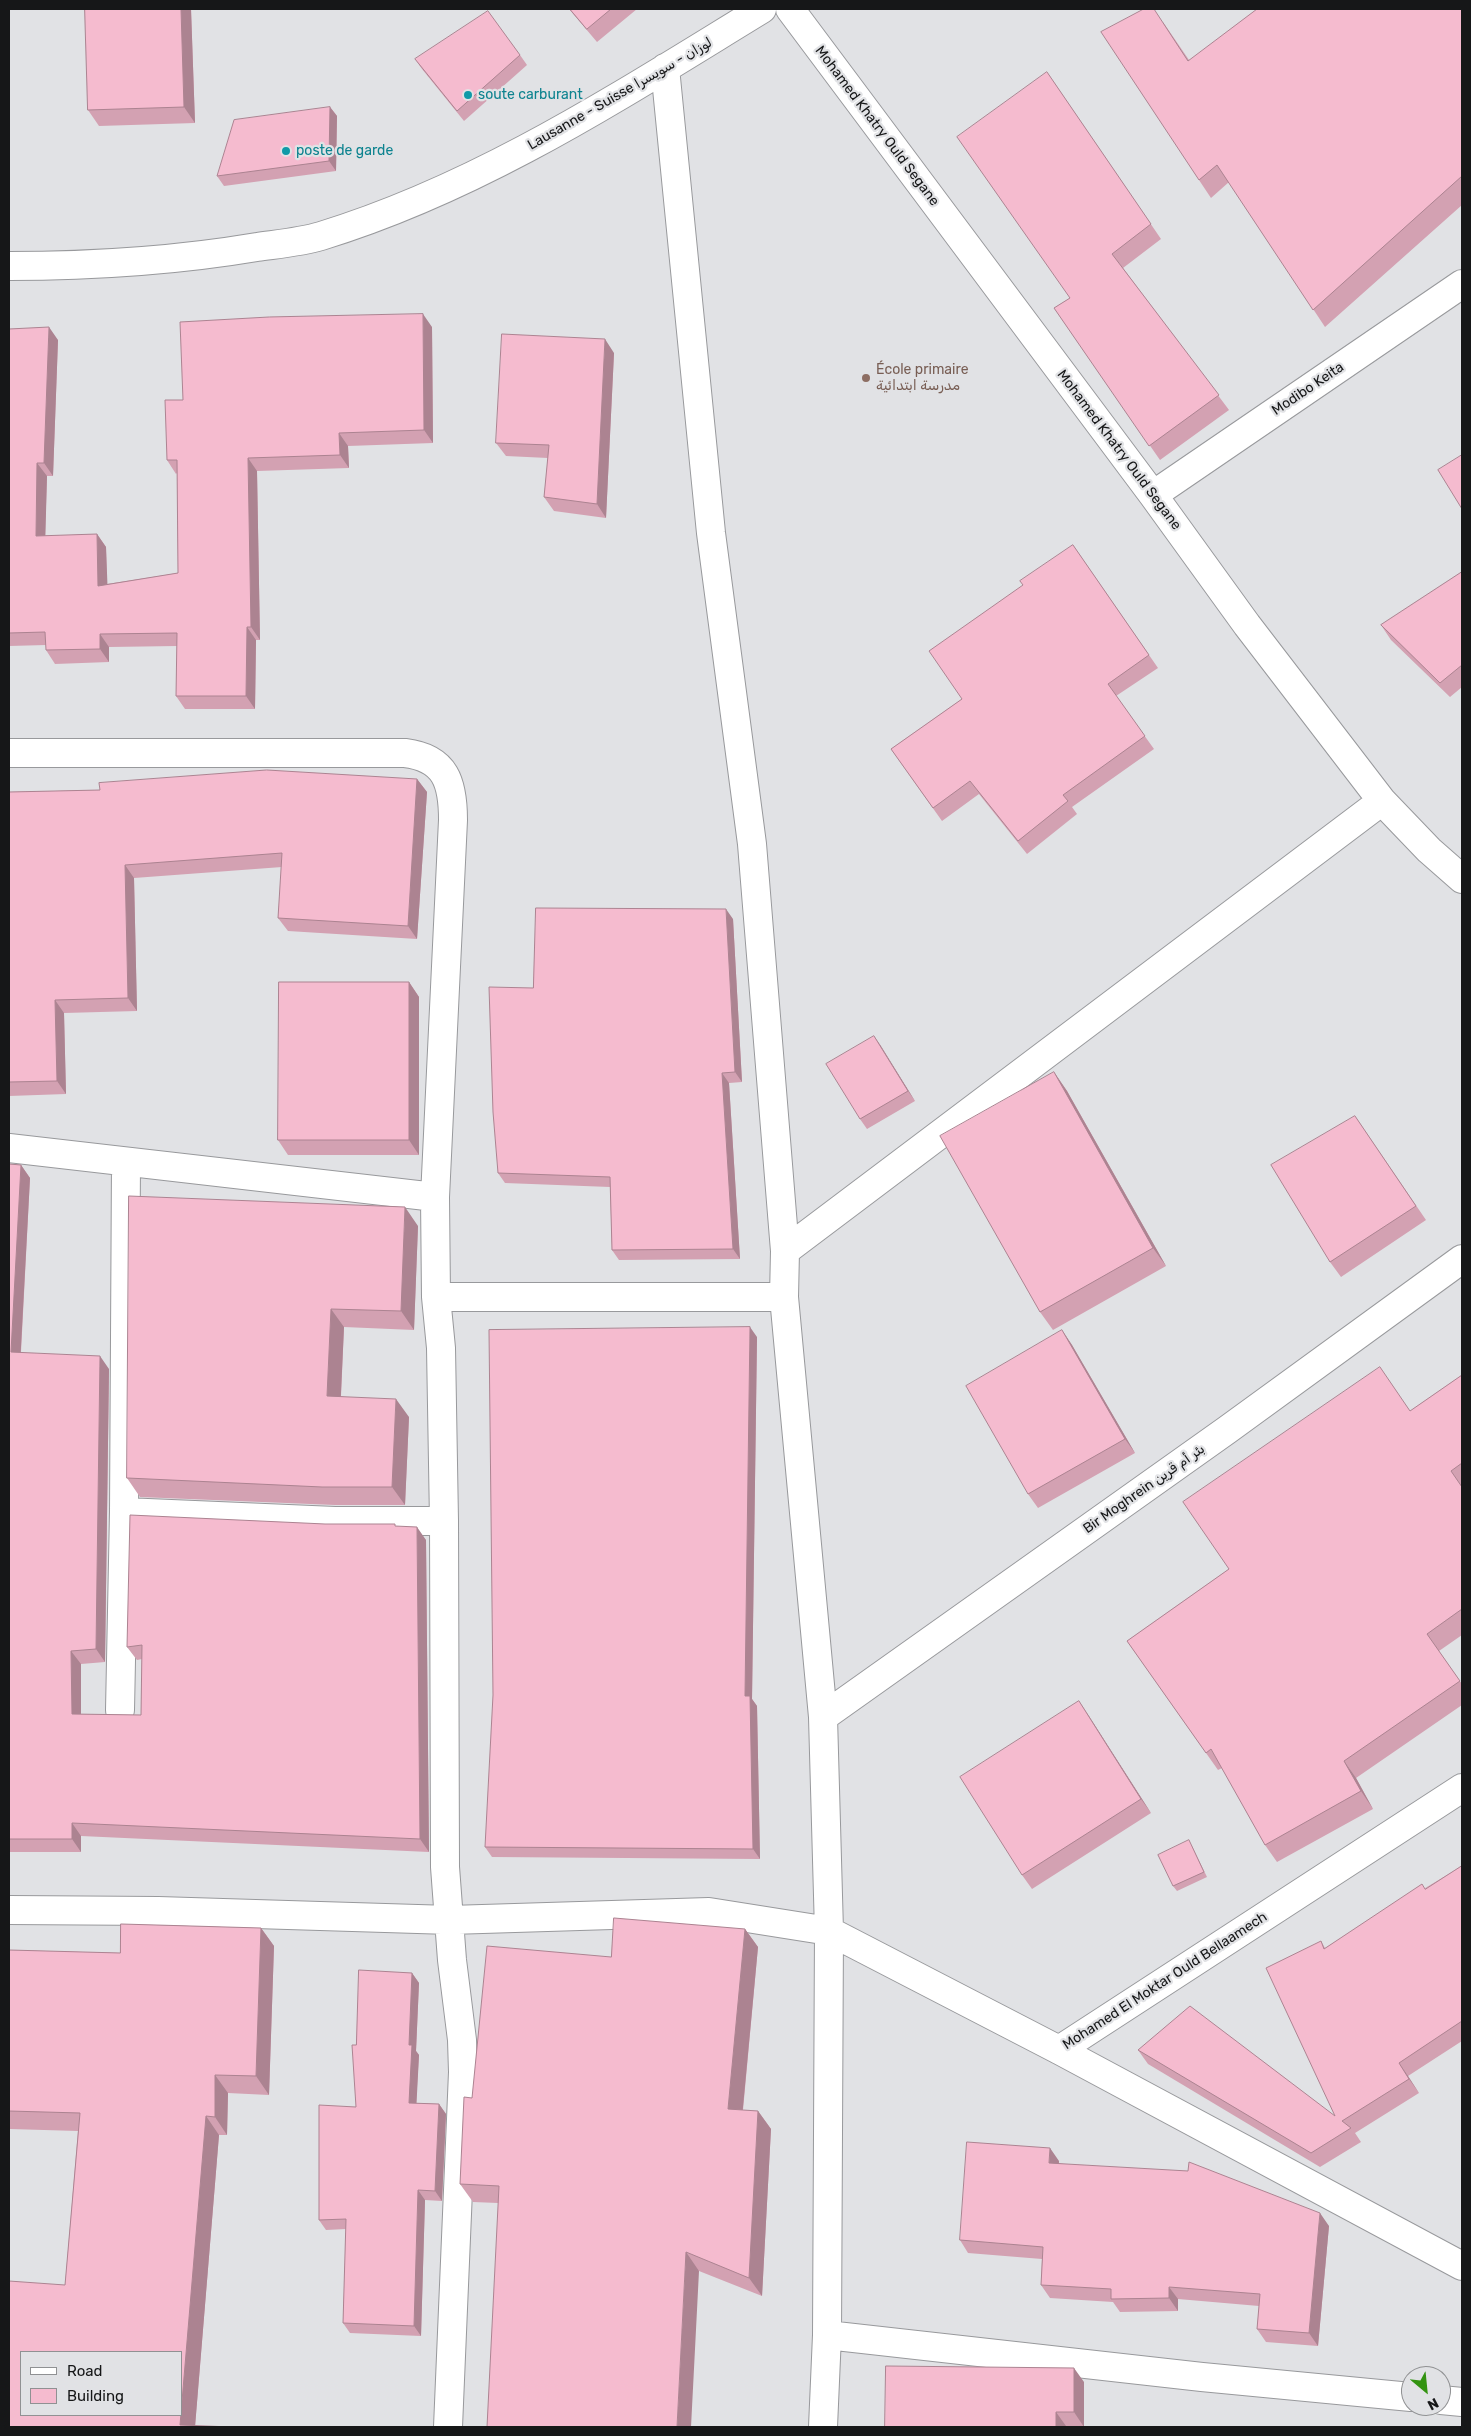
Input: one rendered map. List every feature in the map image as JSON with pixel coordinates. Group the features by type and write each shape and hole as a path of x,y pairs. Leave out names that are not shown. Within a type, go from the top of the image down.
{"street":[{"name":"Lausanne - Suisse لوزان - سويسرا","path":"9,266 77,266 194,258 319,237 434,194 542,142 762,9"},
{"name":"Mohamed Khatry Ould Segane","path":"790,9 1153,495 1247,625 1382,801 1429,850 1462,879"},
{"path":"664,68 711,533 752,844 785,1251 784,1297 823,1716 829,1932 827,2335 823,2427"},
{"name":"Modibo Keita","path":"1153,495 1462,284"},
{"path":"9,753 422,755 443,773 450,784 454,820 435,1197 436,1297 441,1348 446,1867 452,1960 462,2040 463,2072 448,2427"},
{"path":"785,1251 1382,801"},
{"path":"9,1148 435,1197"},
{"path":"120,1710 124,1512 126,1162"},
{"name":"Bir Moghrein بئر أم قرين","path":"823,1716 1227,1430 1462,1259"},
{"path":"436,1297 784,1297"},
{"path":"124,1512 335,1521 444,1521"},
{"name":"Mohamed El Moktar Ould Bellaamech","path":"9,1910 158,1911 450,1920 709,1912 829,1932 1059,2050 1462,1788"},
{"path":"1059,2050 1462,2266"},
{"path":"827,2335 1192,2376 1401,2396"}],"building":[{"path":"85,9 181,9 184,107 88,110"},
{"path":"570,9 611,9 587,29"},
{"path":"1144,9 1154,9 1188,61 1257,9 1462,9 1462,176 1313,310 1217,165 1199,180 1101,32"},
{"name":"soute carburant","path":"488,11 520,55 457,111 415,59"},
{"path":"1047,72 1151,224 1112,254 1219,395 1149,446 1054,308 1070,298 957,137"},
{"name":"poste de garde","path":"330,107 329,161 217,176 234,120"},
{"path":"423,314 424,430 339,433 340,455 248,458 251,627 247,627 246,696 176,696 177,633 100,634 100,649 46,650 45,632 9,633 9,329 49,327 44,463 37,463 36,536 97,534 98,586 178,573 177,460 167,460 165,400 183,400 180,322 269,317"},
{"path":"502,334 605,339 597,504 544,497 549,445 496,443"},
{"path":"1462,455 1462,509 1438,470"},
{"path":"1073,545 1149,655 1108,684 1145,736 1063,795 1068,801 1018,841 970,781 933,808 891,749 962,699 929,651 1023,585 1020,581"},
{"path":"1462,572 1462,665 1440,683 1381,625"},
{"path":"267,770 417,779 408,926 278,918 282,853 125,865 128,998 55,1000 57,1081 9,1082 9,792 100,790 99,783"},
{"path":"536,908 726,909 735,1072 722,1073 733,1249 612,1250 610,1177 498,1173 493,1112 489,987 533,988"},
{"path":"279,982 409,982 409,1140 278,1140"},
{"path":"874,1036 908,1091 860,1119 826,1064"},
{"path":"1054,1072 1153,1248 1040,1312 940,1136"},
{"path":"1355,1116 1416,1206 1330,1262 1271,1165"},
{"path":"9,1164 21,1165 11,1352 100,1356 96,1649 71,1651 72,1714 141,1715 142,1645 127,1647 130,1515 325,1524 395,1524 395,1526 417,1527 420,1839 72,1823 72,1839 9,1839"},
{"path":"129,1196 405,1207 401,1311 331,1309 327,1396 396,1399 392,1487 322,1487 127,1478"},
{"path":"750,1327 745,1696 750,1696 753,1849 485,1847 493,1695 489,1330"},
{"path":"1062,1330 1125,1439 1028,1494 966,1386"},
{"path":"1380,1367 1410,1411 1462,1375 1462,1463 1451,1471 1462,1487 1462,1609 1427,1634 1460,1681 1344,1761 1361,1791 1265,1845 1211,1749 1206,1753 1127,1641 1229,1569 1183,1502"},
{"path":"1079,1701 1141,1799 1022,1875 960,1777"},
{"path":"1189,1840 1204,1872 1173,1886 1158,1855"},
{"path":"1462,1866 1462,2021 1399,2063 1409,2079 1342,2121 1351,2128 1311,2153 1138,2050 1190,2006 1335,2116 1266,1968 1321,1941 1324,1949 1422,1884 1425,1889"},
{"path":"614,1918 745,1929 728,2109 758,2111 749,2278 686,2252 677,2427 487,2427 499,2186 460,2184 464,2097 472,2098 487,1946 611,1957"},
{"path":"121,1924 261,1928 256,2076 215,2075 215,2117 206,2116 182,2401 182,2351 20,2351 20,2416 181,2416 180,2425 232,2427 9,2427 9,2281 65,2285 80,2113 9,2111 9,1950 120,1953"},
{"path":"359,1970 412,1973 409,2045 412,2045 409,2103 439,2104 435,2191 418,2190 414,2326 343,2323 346,2219 319,2220 319,2105 356,2107 352,2045 356,2045"},
{"path":"967,2142 1050,2148 1049,2163 1188,2171 1189,2162 1320,2213 1309,2333 1257,2329 1260,2294 1169,2287 1169,2298 1111,2299 1111,2289 1041,2285 1043,2247 960,2240"},
{"path":"886,2366 1074,2368 1074,2412 1056,2412 1056,2427 885,2427"}],"place":[{"name":"soute carburant","path":"468,95"},
{"name":"poste de garde","path":"286,151"},
{"name":"École primaire مدرسة ابتدائية","path":"866,378"}]}
